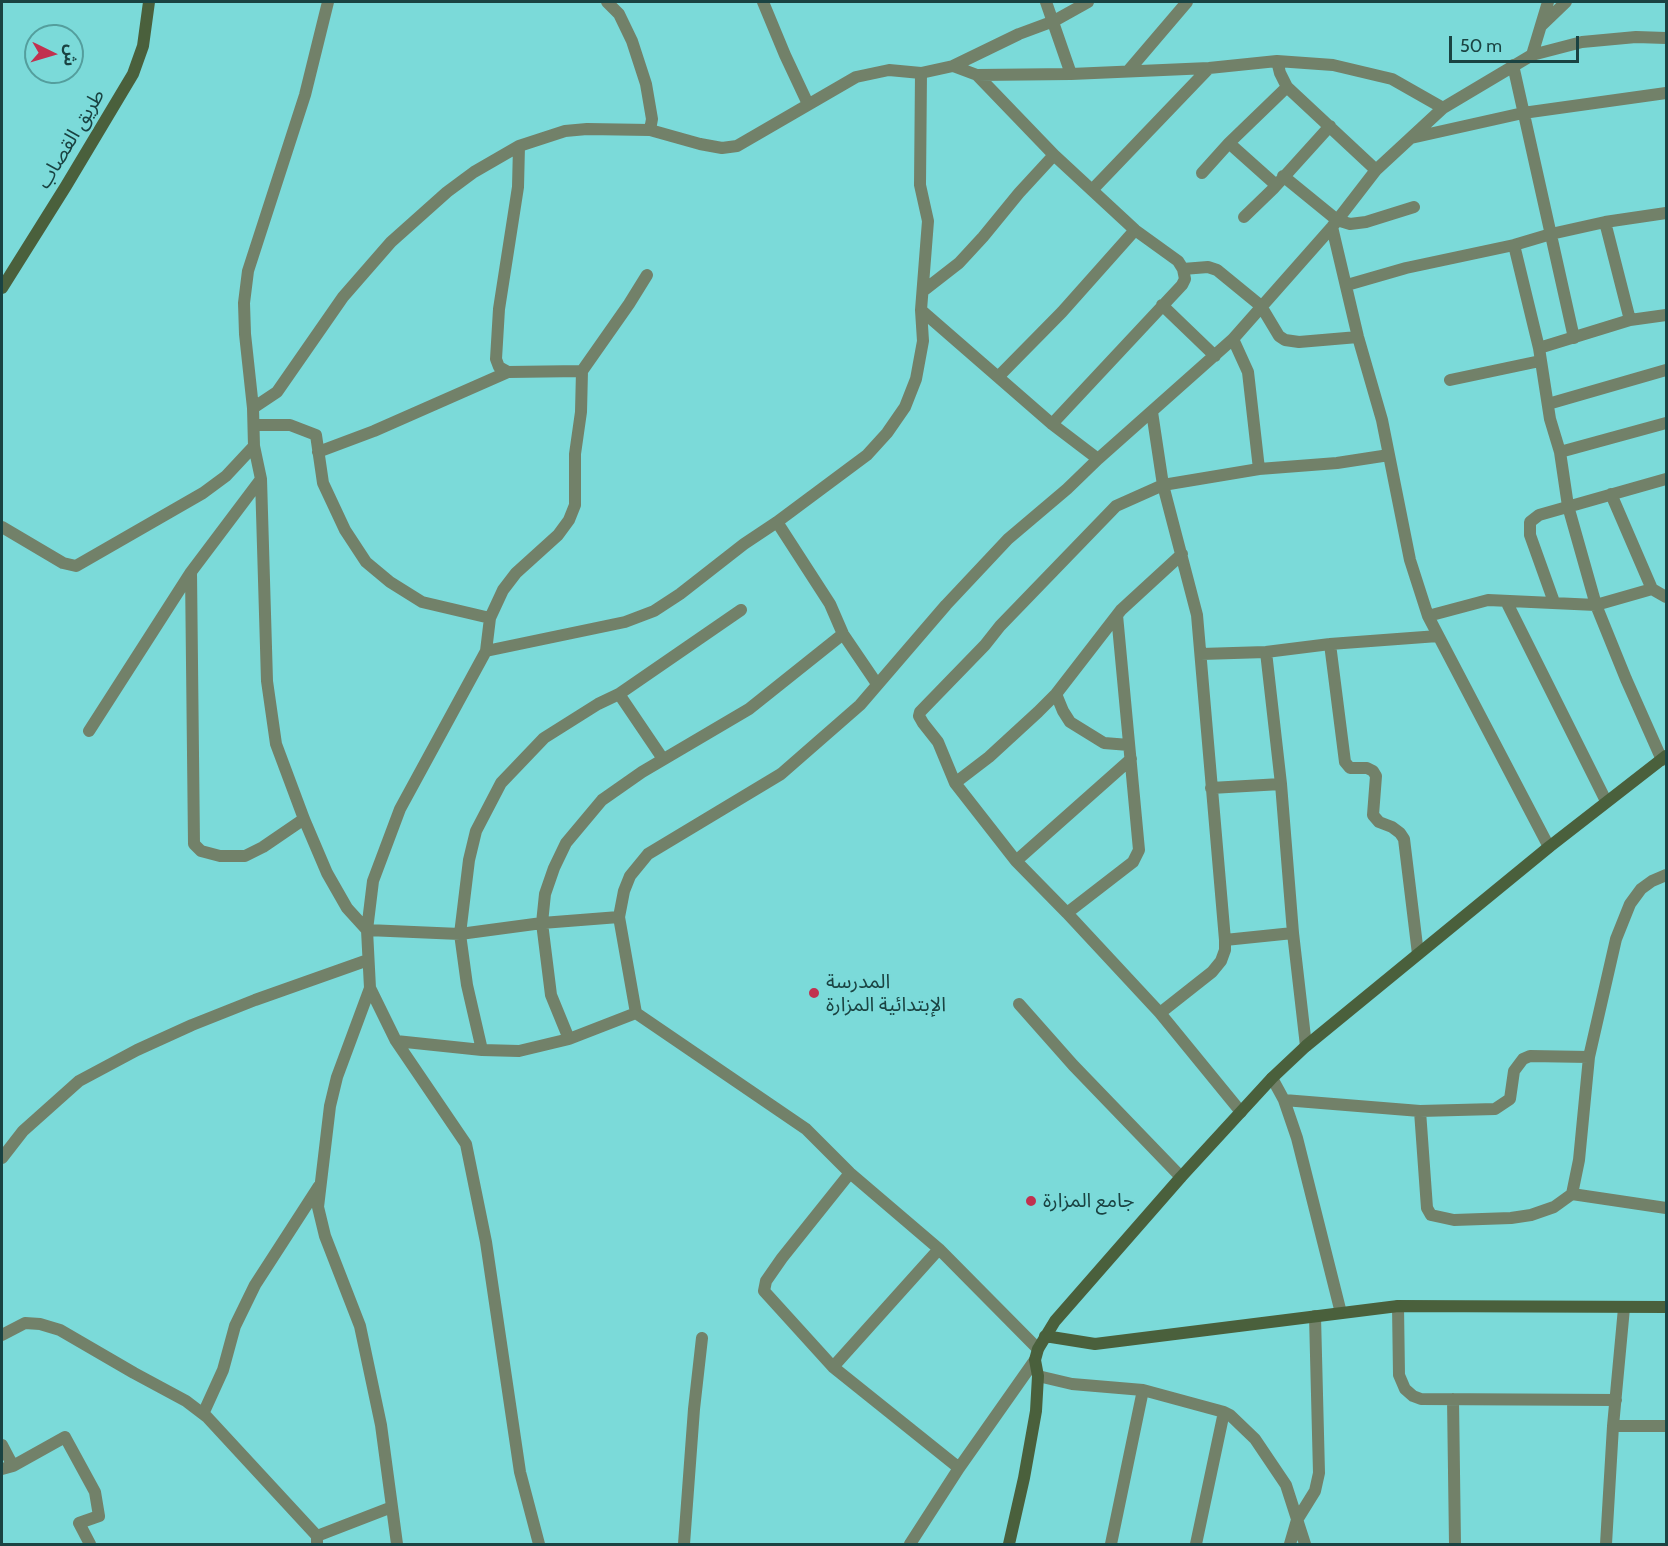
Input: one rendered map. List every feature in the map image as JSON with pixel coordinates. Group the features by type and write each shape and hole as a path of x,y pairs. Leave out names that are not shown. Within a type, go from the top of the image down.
{"street":[{"name":"طريق القصاب","path":"2,288 133,74 143,46 149,2"},
{"path":"328,2 305,95 248,271 244,303 254,446 261,479 267,681 276,744 327,873 347,908 367,930 460,934 542,923 619,917"},
{"path":"607,2 619,14 632,41 646,84 652,119 650,130"},
{"path":"763,2 784,55 808,104"},
{"path":"1046,2 1071,74"},
{"path":"253,408 277,392 343,297 391,242 447,192 474,172 519,146 565,131 587,129 650,130 700,144 722,148 737,146 856,77 889,70 921,72 952,66 1019,34 1054,21 1088,2"},
{"path":"1129,70 1187,2"},
{"path":"1532,55 1548,2"},
{"path":"1540,28 1566,2"},
{"path":"1009,1545 1036,1411 1038,1376 1036,1354 939,1249 850,1173 806,1129 636,1013 619,917 624,891 630,876 648,854 781,774 860,705 946,605 1008,539 1067,489 1233,339 1335,224 1376,170 1443,108 1532,55 1582,42 1636,37 1666,38"},
{"path":"952,66 977,75 1071,74 1209,68 1277,61 1333,65 1392,79 1443,108"},
{"path":"1277,61 1287,87 1376,170"},
{"path":"1513,65 1574,338"},
{"path":"1093,189 1209,68"},
{"path":"486,651 625,622 654,611 867,455 893,424 905,407 916,379 923,341 921,310 928,221 920,185 921,72"},
{"path":"977,75 1054,155 1135,230 1178,261 1184,269 1185,279 1182,285 1052,424"},
{"path":"1202,173 1229,143 1287,87"},
{"path":"1408,138 1523,113 1666,93"},
{"path":"1244,218 1330,126"},
{"path":"1229,143 1335,224 1366,222 1414,207"},
{"path":"508,372 500,367 496,359 499,309 518,187 519,146"},
{"path":"923,291 959,263 1054,155"},
{"path":"1347,285 1406,268 1551,234 1605,222 1666,213"},
{"path":"1605,222 1630,320"},
{"path":"1335,224 1358,337 1382,420 1410,560 1428,616 1549,847"},
{"path":"998,377 1062,312 1135,230"},
{"path":"910,1545 1036,1354 1055,1320 1272,1078 1306,1046 1549,847 1664,758 1626,680 1596,605 1568,506 1560,452 1550,419 1539,348 1514,244"},
{"path":"1184,269 1208,267 1217,270 1261,306 1279,336 1284,340 1299,342 1358,337"},
{"path":"538,1545 520,1472 486,1242 466,1144 396,1041 370,988 367,930 373,881 400,809 486,651 490,618 503,590 516,573 558,535 569,520 575,505 582,371 647,275"},
{"path":"1162,305 1215,356"},
{"path":"921,310 1052,424 1098,459"},
{"path":"1539,348 1630,320 1666,315"},
{"path":"1233,339 1248,372 1259,469"},
{"path":"1450,380 1540,361"},
{"path":"1548,404 1666,370"},
{"path":"318,452 374,431 508,372 582,371"},
{"path":"1152,412 1163,485 1197,615 1225,940 1225,950 1221,961 1212,972 1160,1013"},
{"path":"1560,452 1666,423"},
{"path":"254,425 290,425 316,435 323,483 345,530 366,562 390,582 422,602 490,618"},
{"path":"2,527 63,562 76,566 203,493 226,476 254,446"},
{"path":"1241,1112 1160,1013 1068,913 1016,861 955,783 938,742 919,716 920,712 1116,506 1163,485 1259,469 1337,463 1389,455"},
{"path":"89,731 191,572 261,479"},
{"path":"1554,602 1529,527 1530,522 1539,514 1666,479"},
{"path":"1611,494 1652,589 1666,597"},
{"path":"777,522 830,604 843,634 877,684"},
{"path":"955,783 989,757 1056,694 1117,615 1146,585 1182,554"},
{"path":"191,572 194,844 201,851 220,856 245,856 263,847 304,819"},
{"path":"1428,616 1488,600 1596,605 1652,589"},
{"path":"1506,601 1606,801"},
{"path":"482,1050 467,985 460,934 469,860 476,831 501,783 544,738 588,710 619,694 741,610"},
{"path":"1068,913 1133,861 1139,850 1117,615"},
{"path":"569,1039 552,995 542,923 545,894 566,843 602,800 663,759 749,709 843,634"},
{"path":"1201,654 1266,652 1330,644 1438,636"},
{"path":"1330,644 1345,762 1350,768 1368,768 1373,771 1376,776 1373,816 1379,822 1392,826 1404,839 1418,954"},
{"path":"1266,652 1306,1046"},
{"path":"619,694 663,759"},
{"path":"1056,694 1070,722 1104,743 1129,745"},
{"path":"1016,861 1131,759"},
{"path":"1211,788 1281,784"},
{"path":"1420,1111 1427,1208 1431,1215 1454,1220 1511,1218 1531,1215 1554,1207 1572,1194 1579,1160 1588,1057 1616,939 1630,904 1641,889 1666,875"},
{"path":"1225,940 1293,933"},
{"path":"2,1158 23,1131 79,1081 137,1050 192,1025 255,999 368,960"},
{"path":"370,988 332,1096 318,1207 325,1236 360,1326 381,1425 397,1545"},
{"path":"1020,1004 1073,1065 1181,1177"},
{"path":"396,1041 519,1052 569,1039 636,1013"},
{"path":"1284,1100 1420,1111 1495,1109 1510,1099 1514,1071 1523,1059 1530,1056 1588,1057"},
{"path":"1272,1078 1284,1100 1297,1138 1341,1313"},
{"path":"850,1173 782,1258 764,1286 764,1291 833,1367 959,1468"},
{"path":"203,1414 225,1364 235,1326 255,1285 320,1185"},
{"path":"1572,1194 1666,1208"},
{"path":"833,1367 939,1249"},
{"path":"1045,1336 1095,1344 1398,1306 1666,1307"},
{"path":"1398,1306 1399,1375 1405,1389 1421,1399 1616,1400"},
{"path":"1606,1545 1613,1426 1624,1308"},
{"path":"1290,1545 1297,1521 1315,1491 1319,1473 1316,1316"},
{"path":"2,1335 25,1323 40,1324 60,1330 186,1401 203,1414 317,1540 392,1507"},
{"path":"684,1545 694,1409 702,1338"},
{"path":"1038,1376 1072,1384 1143,1390 1224,1412 1244,1427 1269,1457 1286,1485 1305,1545"},
{"path":"1111,1545 1143,1390"},
{"path":"1453,1399 1455,1545"},
{"path":"1196,1545 1224,1412"},
{"path":"1613,1426 1666,1426"},
{"path":"2,1445 7,1468 65,1437 95,1492 99,1516 79,1523 90,1545"}],"place":[{"name":"المدرسة الإبتدائية المزارة","path":"814,993"},
{"name":"جامع المزارة","path":"1031,1201"}]}
